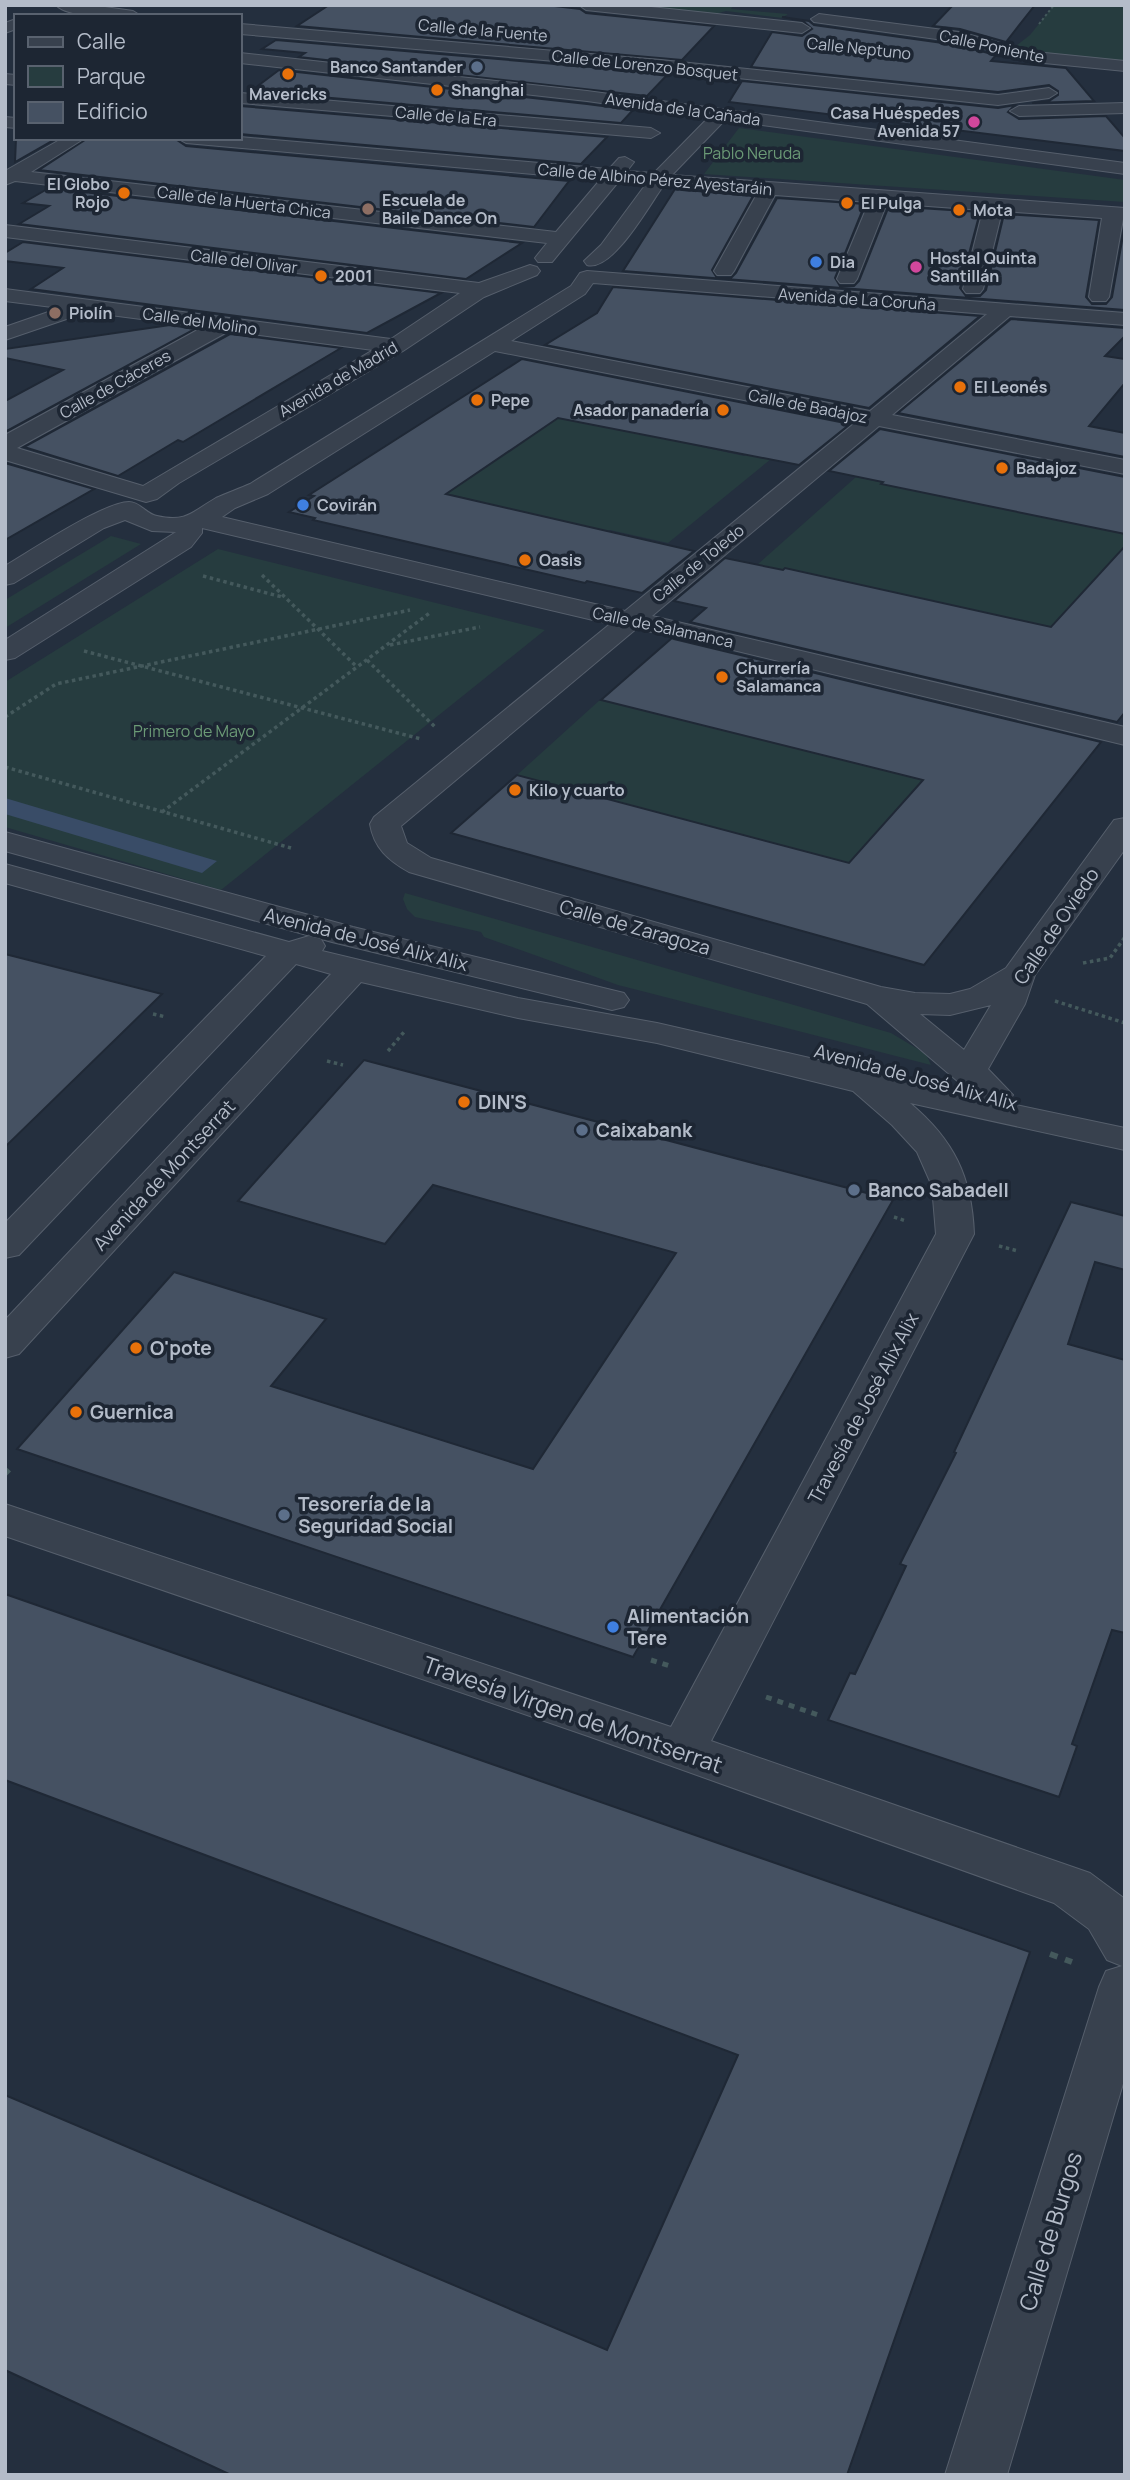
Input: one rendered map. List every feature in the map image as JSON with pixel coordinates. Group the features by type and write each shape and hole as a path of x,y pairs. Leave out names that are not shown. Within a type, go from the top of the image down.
{"street":[{"path":"586,5 798,37 819,19 845,5"},
{"path":"61,7 117,14"},
{"name":"Calle Poniente","path":"819,19 959,37 1034,57 1125,66"},
{"name":"Calle de Lorenzo Bosquet","path":"242,29 661,65 998,100 1049,93"},
{"path":"661,65 676,55 677,50"},
{"path":"474,82 516,52"},
{"name":"Avenida de la Cañada","path":"242,58 474,82 1125,169"},
{"name":"Avenida de Madrid","path":"5,577 141,499 170,478 484,290 506,278 545,272 561,239 651,133 686,109 716,94 762,61"},
{"path":"248,90 282,62"},
{"name":"Calle de la Era","path":"248,90 651,133"},
{"path":"962,148 1016,112 1125,108"},
{"path":"1016,112 1064,125 1125,124"},
{"path":"141,499 136,516 149,522 259,489 578,290 659,179 721,114"},
{"path":"8,177 73,140"},
{"name":"Calle de Albino Pérez Ayestaráin","path":"208,140 880,198 1119,213"},
{"name":"Calle de la Huerta Chica","path":"8,177 561,239"},
{"path":"724,271 769,189"},
{"path":"848,279 880,198"},
{"path":"973,289 994,206"},
{"path":"1099,298 1119,213"},
{"name":"Calle del Olivar","path":"5,232 484,290"},
{"path":"545,272 591,269"},
{"name":"Avenida de La Coruña","path":"591,269 724,271 1125,299"},
{"name":"Avenida de La Coruña","path":"591,269 1005,310 1125,319"},
{"name":"Calle del Molino","path":"5,295 394,346"},
{"path":"5,334 88,306"},
{"name":"Calle de Toledo","path":"398,853 387,839 385,824 1005,310"},
{"name":"Calle de Cáceres","path":"5,445 225,324"},
{"name":"Calle de Badajoz","path":"491,344 1125,467"},
{"path":"5,452 141,499 175,489 201,506"},
{"path":"5,652 182,542 201,506"},
{"name":"Calle de Salamanca","path":"201,506 628,620 674,628 1125,736"},
{"name":"Calle de Oviedo","path":"970,1071 1008,1004 1018,975 1125,827"},
{"name":"Avenida de José Alix Alix","path":"5,841 344,936 995,1095 1083,1128"},
{"name":"Calle de Zaragoza","path":"398,853 421,865 875,996 916,1005 949,1006 981,999 1018,975"},
{"name":"Avenida de José Alix Alix","path":"5,873 353,970 518,1007 657,1033 861,1082 1083,1128"},
{"name":"Avenida de José Alix Alix","path":"172,920 219,942 235,959 244,997"},
{"path":"5,1246 288,953 344,936 353,970"},
{"name":"Avenida de Montserrat","path":"5,1345 353,970"},
{"path":"322,1004 355,992 419,985"},
{"name":"Calle de Zaragoza","path":"875,996 970,1071"},
{"path":"970,1071 995,1095"},
{"name":"Travesía de José Alix Alix","path":"682,1751 955,1234 957,1207 947,1171 929,1141 897,1109 861,1082"},
{"path":"1083,1128 1125,1139"},
{"name":"Travesía Virgen de Montserrat","path":"5,1520 682,1751 1072,1888 1107,1914 1124,1956"},
{"name":"Calle de Burgos","path":"976,2475 1124,1956"}],"path":[{"path":"266,571 261,576 357,667"},
{"path":"199,576 283,597"},
{"path":"5,717 56,684 417,609"},
{"path":"162,812 432,611"},
{"path":"385,646 481,626"},
{"path":"80,649 421,739"},
{"path":"367,660 435,727"},
{"path":"5,767 290,848"},
{"path":"1080,963 1110,958 1125,937"},
{"path":"1060,991 1054,1001 1125,1023"},
{"path":"387,1051 404,1032"},
{"path":"5,1474 12,1467"},
{"path":"758,1695 818,1714"}],"green space":[{"path":"631,5 734,5 731,9 788,14 782,18 726,11 711,15"},
{"path":"1054,5 1125,5 1125,61 1037,52 1016,46 1030,35"},
{"name":"Pablo Neruda","path":"739,128 1125,180 1125,202 704,174"},
{"path":"554,415 744,456 747,454 771,459 668,543 610,530 607,532 453,495 439,495 468,479"},
{"path":"856,477 1125,534 1125,546 1055,631 757,565"},
{"path":"111,536 141,544 5,628 5,600"},
{"name":"Primero de Mayo","path":"218,549 545,630 221,890 5,827 5,682"},
{"path":"601,699 923,780 849,863 517,775"},
{"path":"405,893 891,1033 926,1054 931,1065 618,985 484,937 481,932 415,917 407,909 403,899"}],"water":[{"path":"5,798 217,861 202,873 5,814"}],"building":[{"path":"329,5 546,5 580,9 586,13 714,26 682,60 297,26"},
{"path":"953,5 1035,5 1006,42 960,29 933,26"},
{"path":"782,17 809,21 814,25 957,45 996,55 991,61 1066,68 1094,101 1032,103 1049,101 1058,95 1058,91 1049,85 998,92 751,67 772,32 802,36 812,29 803,21"},
{"path":"276,40 669,73 647,96 299,57 305,53 262,49"},
{"path":"279,70 633,110 621,123 251,91"},
{"path":"742,81 998,108 1015,105 1008,112 1019,119 1106,116 1125,138 1125,151 729,102"},
{"path":"242,106 607,137 581,164 242,134"},
{"path":"16,140 54,140 15,162"},
{"path":"85,140 177,140 186,146 569,181 534,227 39,170"},
{"path":"49,188 522,243 466,279 19,224 49,206 23,203"},
{"path":"675,189 753,196 712,270 717,278 731,278 736,273 777,198 865,204 835,278 840,286 854,286 859,281 889,206 980,212 960,288 966,296 980,296 986,290 1004,214 1099,220 1086,297 1092,304 1106,304 1112,297 1125,224 1125,310 623,271"},
{"path":"23,242 441,293 367,333 31,289 63,268 5,261 5,253"},
{"path":"613,287 980,316 869,408 545,345 597,313"},
{"path":"1011,319 1125,328 1125,336 1105,356 1125,359 1125,383 1089,426 1125,433 1125,457 898,413"},
{"path":"170,325 195,329 5,432 5,401 63,370 5,358 5,349"},
{"path":"230,334 341,348 183,442 178,440 118,476 24,447"},
{"path":"522,359 850,424 799,465 558,418 446,494 694,551 642,593 587,581 585,583 313,520 315,518 289,512 314,496 309,495"},
{"path":"880,429 1125,477 1125,534 829,471"},
{"path":"5,463 94,489 5,540"},
{"path":"1125,546 1125,712 1117,722 690,622 706,608 674,601 725,558 783,570 785,568 1051,627"},
{"path":"672,638 1101,742 924,965 451,833 517,775 849,863 923,780 601,700"},
{"path":"5,954 162,994 5,1147"},
{"path":"364,1060 893,1200 633,1657 17,1449 174,1272 326,1319 271,1386 533,1469 676,1253 433,1185 385,1244 238,1201"},
{"path":"1071,1202 1125,1216 1125,1270 1095,1262 1068,1344 1125,1360 1125,1633 1112,1630 1072,1744 1077,1746 1059,1797 828,1720 850,1673 855,1674 906,1566 900,1564 956,1453 954,1452"},
{"path":"5,1594 1030,1952 847,2475 231,2475 5,2370 5,2095 607,2350 738,2055 5,1780"}],"place":[{"name":"Banco Santander","path":"477,67"},
{"name":"Mavericks","path":"288,74"},
{"name":"Shanghai","path":"437,90"},
{"name":"Casa Huéspedes Avenida 57","path":"974,122"},
{"name":"El Globo Rojo","path":"124,193"},
{"name":"El Pulga","path":"847,203"},
{"name":"Escuela de Baile Dance On","path":"368,209"},
{"name":"Mota","path":"959,210"},
{"name":"Dia","path":"816,262"},
{"name":"Hostal Quinta Santillán","path":"916,267"},
{"name":"2001","path":"321,276"},
{"name":"Piolín","path":"55,313"},
{"name":"El Leonés","path":"960,387"},
{"name":"Pepe","path":"477,400"},
{"name":"Asador panadería","path":"723,410"},
{"name":"Badajoz","path":"1002,468"},
{"name":"Covirán","path":"303,505"},
{"name":"Oasis","path":"525,560"},
{"name":"Churrería Salamanca","path":"722,677"},
{"name":"Kilo y cuarto","path":"515,790"},
{"name":"DIN'S","path":"464,1102"},
{"name":"Caixabank","path":"582,1130"},
{"name":"Banco Sabadell","path":"854,1190"},
{"name":"O'pote","path":"136,1348"},
{"name":"Guernica","path":"76,1412"},
{"name":"Tesorería de la Seguridad Social","path":"284,1515"},
{"name":"Alimentación Tere","path":"613,1627"}]}
